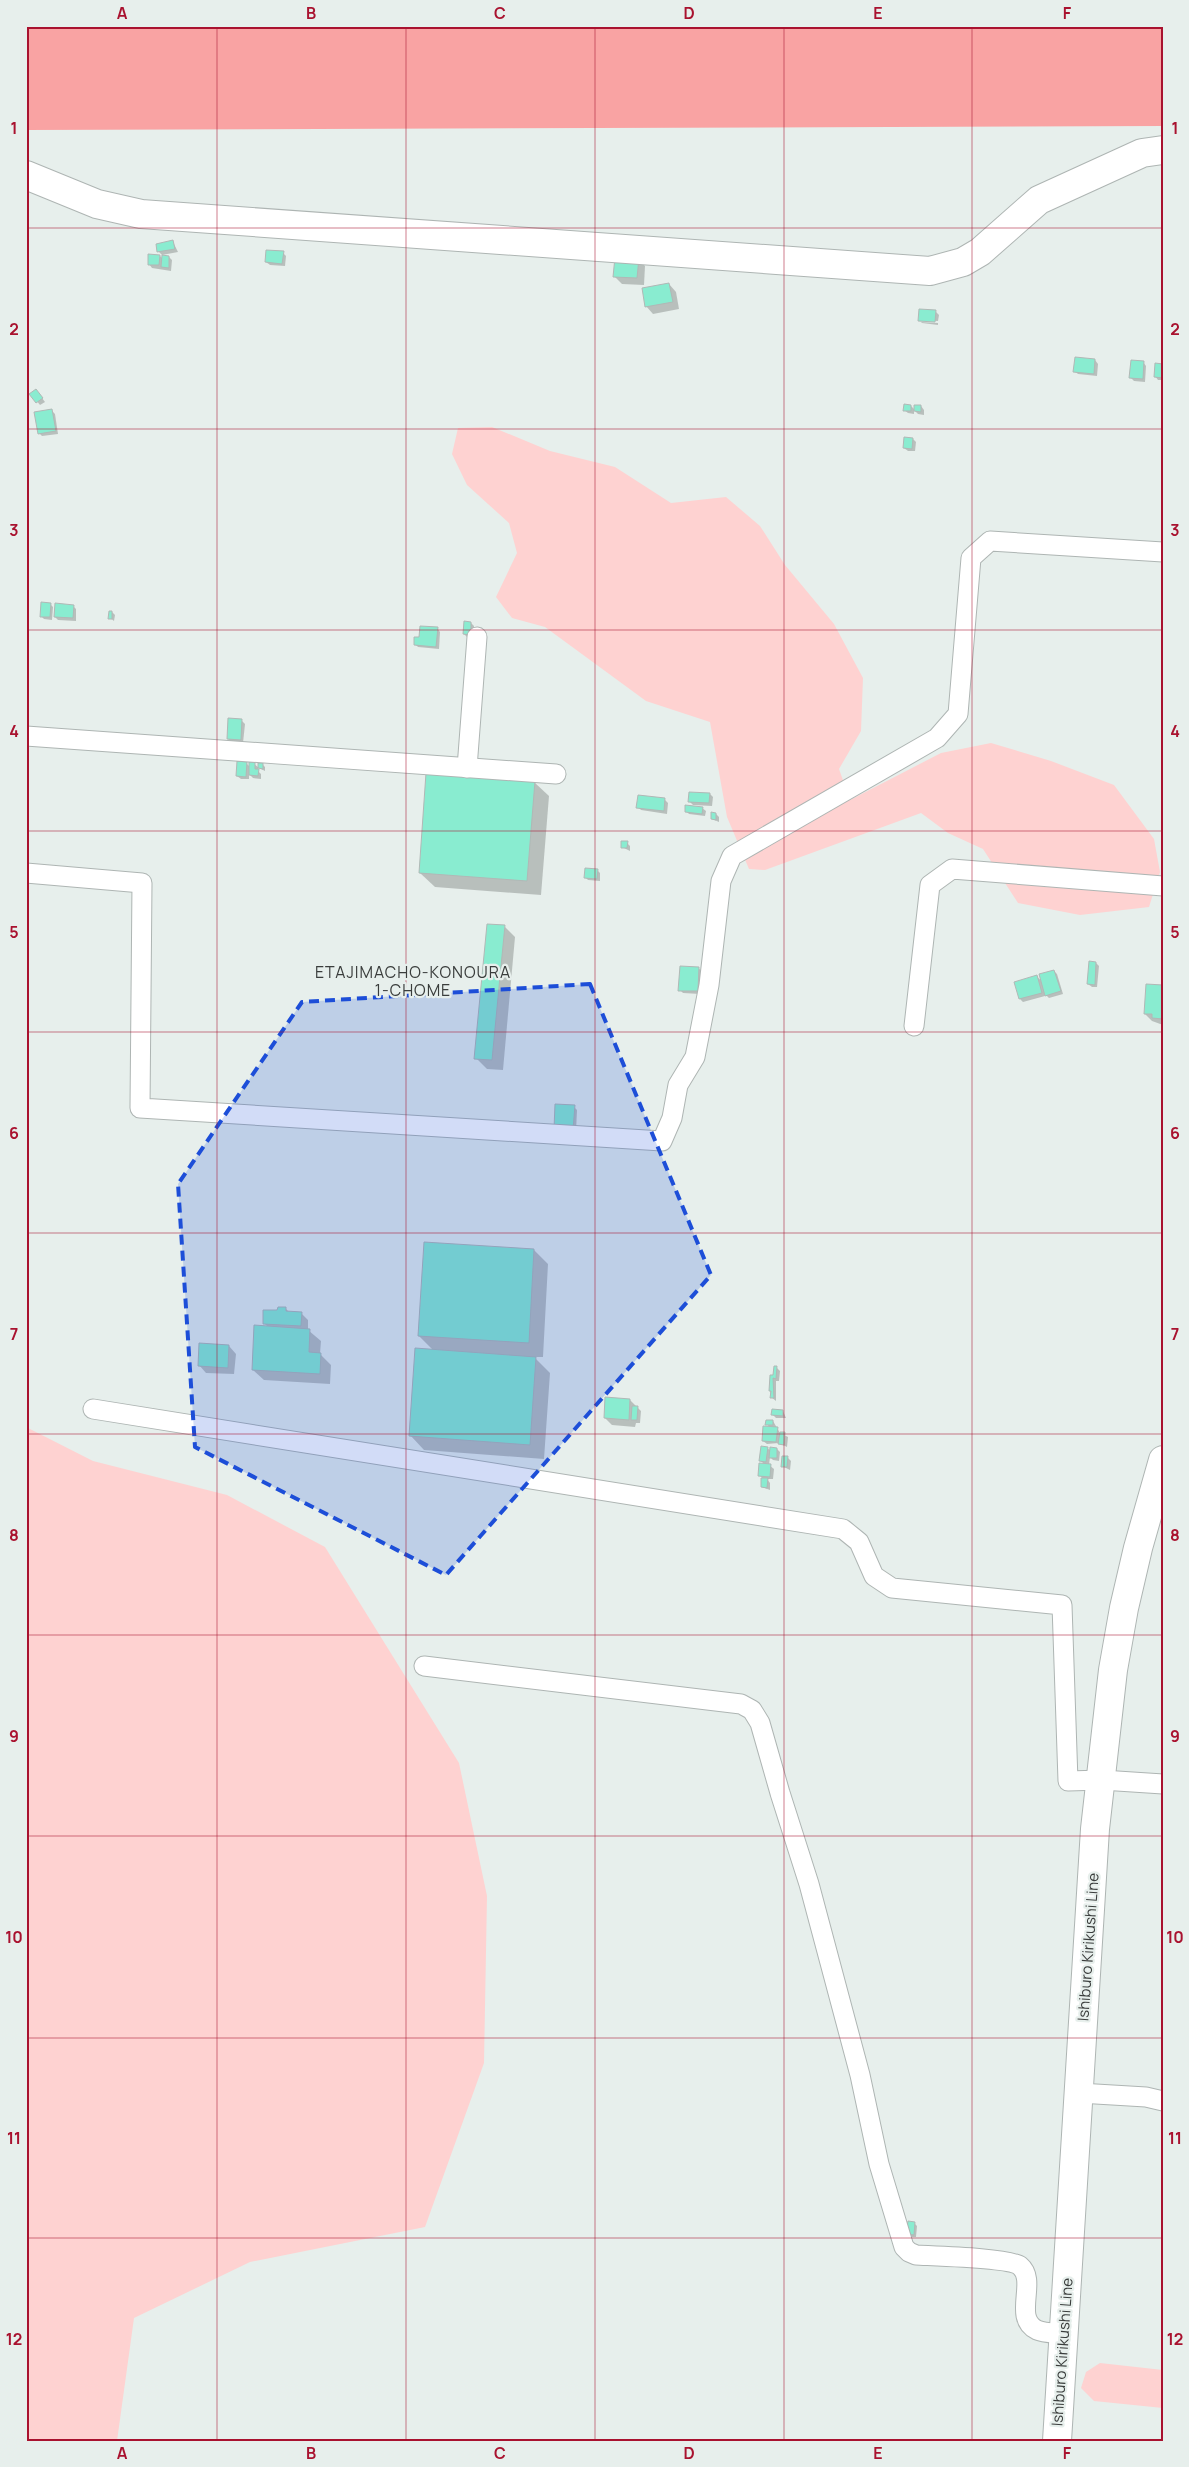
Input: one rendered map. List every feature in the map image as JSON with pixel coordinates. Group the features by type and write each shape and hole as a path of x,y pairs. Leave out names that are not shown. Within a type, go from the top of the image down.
{"street":[{"path":"26,175 97,204 141,214 930,271 963,262 980,252 1039,200 1142,153 1163,150"},
{"path":"26,873 142,883 140,1108 662,1141 672,1118 678,1085 694,1057 709,985 721,881 732,856 937,738 958,714 971,558 990,541 1163,552"},
{"path":"467,768 477,637"},
{"path":"26,736 556,774"},
{"path":"914,1026 930,886 952,869 1163,886"},
{"path":"93,1409 843,1529 859,1542 874,1576 892,1588 1062,1605 1068,1781 1102,1780 1163,1784"},
{"name":"Ishiburo Kirikushi Line","path":"1057,2441 1095,1829 1113,1670 1124,1608 1138,1548 1163,1460"},
{"path":"424,1666 741,1704 752,1710 760,1723 809,1884 860,2075 879,2164 904,2247 916,2255 988,2260 1013,2263 1021,2267 1025,2276 1026,2317 1032,2326 1038,2330 1063,2334"},
{"path":"1078,2093 1146,2097 1163,2101"}],"highlighted area":[{"path":"590,984 711,1275 446,1575 195,1447 178,1184 302,1002"}],"shaded area":[{"path":"26,26 1163,26 1163,126 26,130"},
{"path":"492,427 550,451 615,467 671,503 726,497 760,526 785,565 834,624 863,678 861,731 839,769 850,800 941,753 991,743 1051,761 1114,785 1154,839 1160,872 1149,907 1080,915 1018,903 983,849 948,833 921,813 765,870 749,869 727,817 710,722 646,701 545,627 512,618 496,597 517,553 509,523 467,485 452,454 458,428"},
{"path":"26,1427 93,1461 227,1495 325,1547 459,1763 487,1896 484,2063 425,2227 250,2262 134,2318 117,2441 26,2441"},
{"path":"1100,2363 1163,2370 1163,2408 1094,2401 1081,2388 1086,2372"}],"building":[{"path":"173,240 175,249 157,252 156,244"},
{"path":"266,250 284,251 282,264 265,262"},
{"path":"148,254 160,255 159,265 148,265"},
{"path":"162,255 169,256 169,268 161,267"},
{"path":"615,257 639,258 637,278 613,277"},
{"path":"669,283 673,302 645,307 642,288"},
{"path":"919,309 936,310 935,322 918,321"},
{"path":"1075,357 1095,359 1094,374 1073,372"},
{"path":"1131,360 1144,361 1143,379 1129,378"},
{"path":"1155,363 1163,364 1163,378 1154,377"},
{"path":"36,389 43,398 36,403 29,394"},
{"path":"904,404 911,405 911,411 903,411"},
{"path":"914,405 921,405 921,412 914,411"},
{"path":"52,409 56,431 38,434 34,412"},
{"path":"904,437 913,438 912,449 903,448"},
{"path":"41,602 51,603 50,617 40,617"},
{"path":"55,603 74,605 73,618 54,617"},
{"path":"109,611 112,611 112,619 108,619"},
{"path":"464,621 471,622 471,635 463,634"},
{"path":"420,626 438,627 436,647 414,645 414,637 419,637"},
{"path":"228,718 242,719 241,740 227,739"},
{"path":"237,761 247,762 246,777 236,776"},
{"path":"249,762 255,762 255,769 259,769 258,776 249,775"},
{"path":"258,763 263,763 263,769 258,768"},
{"path":"426,773 535,781 527,881 419,873"},
{"path":"689,792 710,793 709,803 688,802"},
{"path":"638,795 665,798 664,811 636,808"},
{"path":"685,805 703,807 702,814 685,812"},
{"path":"711,812 716,813 716,820 711,819"},
{"path":"621,841 628,841 627,848 621,848"},
{"path":"585,868 598,869 597,879 584,878"},
{"path":"487,924 505,925 492,1060 474,1059"},
{"path":"1089,961 1096,962 1095,985 1087,984"},
{"path":"680,966 699,967 698,991 678,991"},
{"path":"1054,970 1061,991 1045,996 1039,974"},
{"path":"1037,975 1042,993 1019,999 1014,982"},
{"path":"1146,984 1163,985 1163,1019 1152,1018 1152,1014 1144,1014"},
{"path":"555,1104 575,1105 573,1130 554,1129"},
{"path":"424,1242 534,1249 529,1343 418,1336"},
{"path":"278,1307 286,1307 286,1311 302,1312 301,1326 263,1324 263,1310 277,1310"},
{"path":"254,1325 310,1329 309,1352 321,1353 320,1374 252,1370"},
{"path":"199,1343 229,1345 228,1368 198,1366"},
{"path":"415,1348 536,1357 530,1445 409,1436"},
{"path":"774,1366 777,1366 776,1379 773,1378 774,1398 770,1398 770,1375 773,1375"},
{"path":"605,1397 630,1399 629,1420 604,1418"},
{"path":"632,1406 638,1406 637,1420 631,1420"},
{"path":"772,1409 783,1410 783,1416 771,1415"},
{"path":"766,1420 773,1420 773,1425 765,1425"},
{"path":"763,1426 778,1427 776,1442 762,1441"},
{"path":"780,1432 785,1432 784,1445 778,1444"},
{"path":"761,1446 768,1447 766,1462 759,1461"},
{"path":"770,1447 777,1448 777,1458 769,1458"},
{"path":"782,1456 788,1456 787,1467 781,1467"},
{"path":"759,1463 771,1464 770,1477 758,1476"},
{"path":"761,1478 768,1478 767,1488 761,1487"},
{"path":"908,2221 915,2222 914,2235 906,2234"}],"district":[{"name":"ETAJIMACHO-KONOURA 1-CHOME","path":"413,981"}]}
